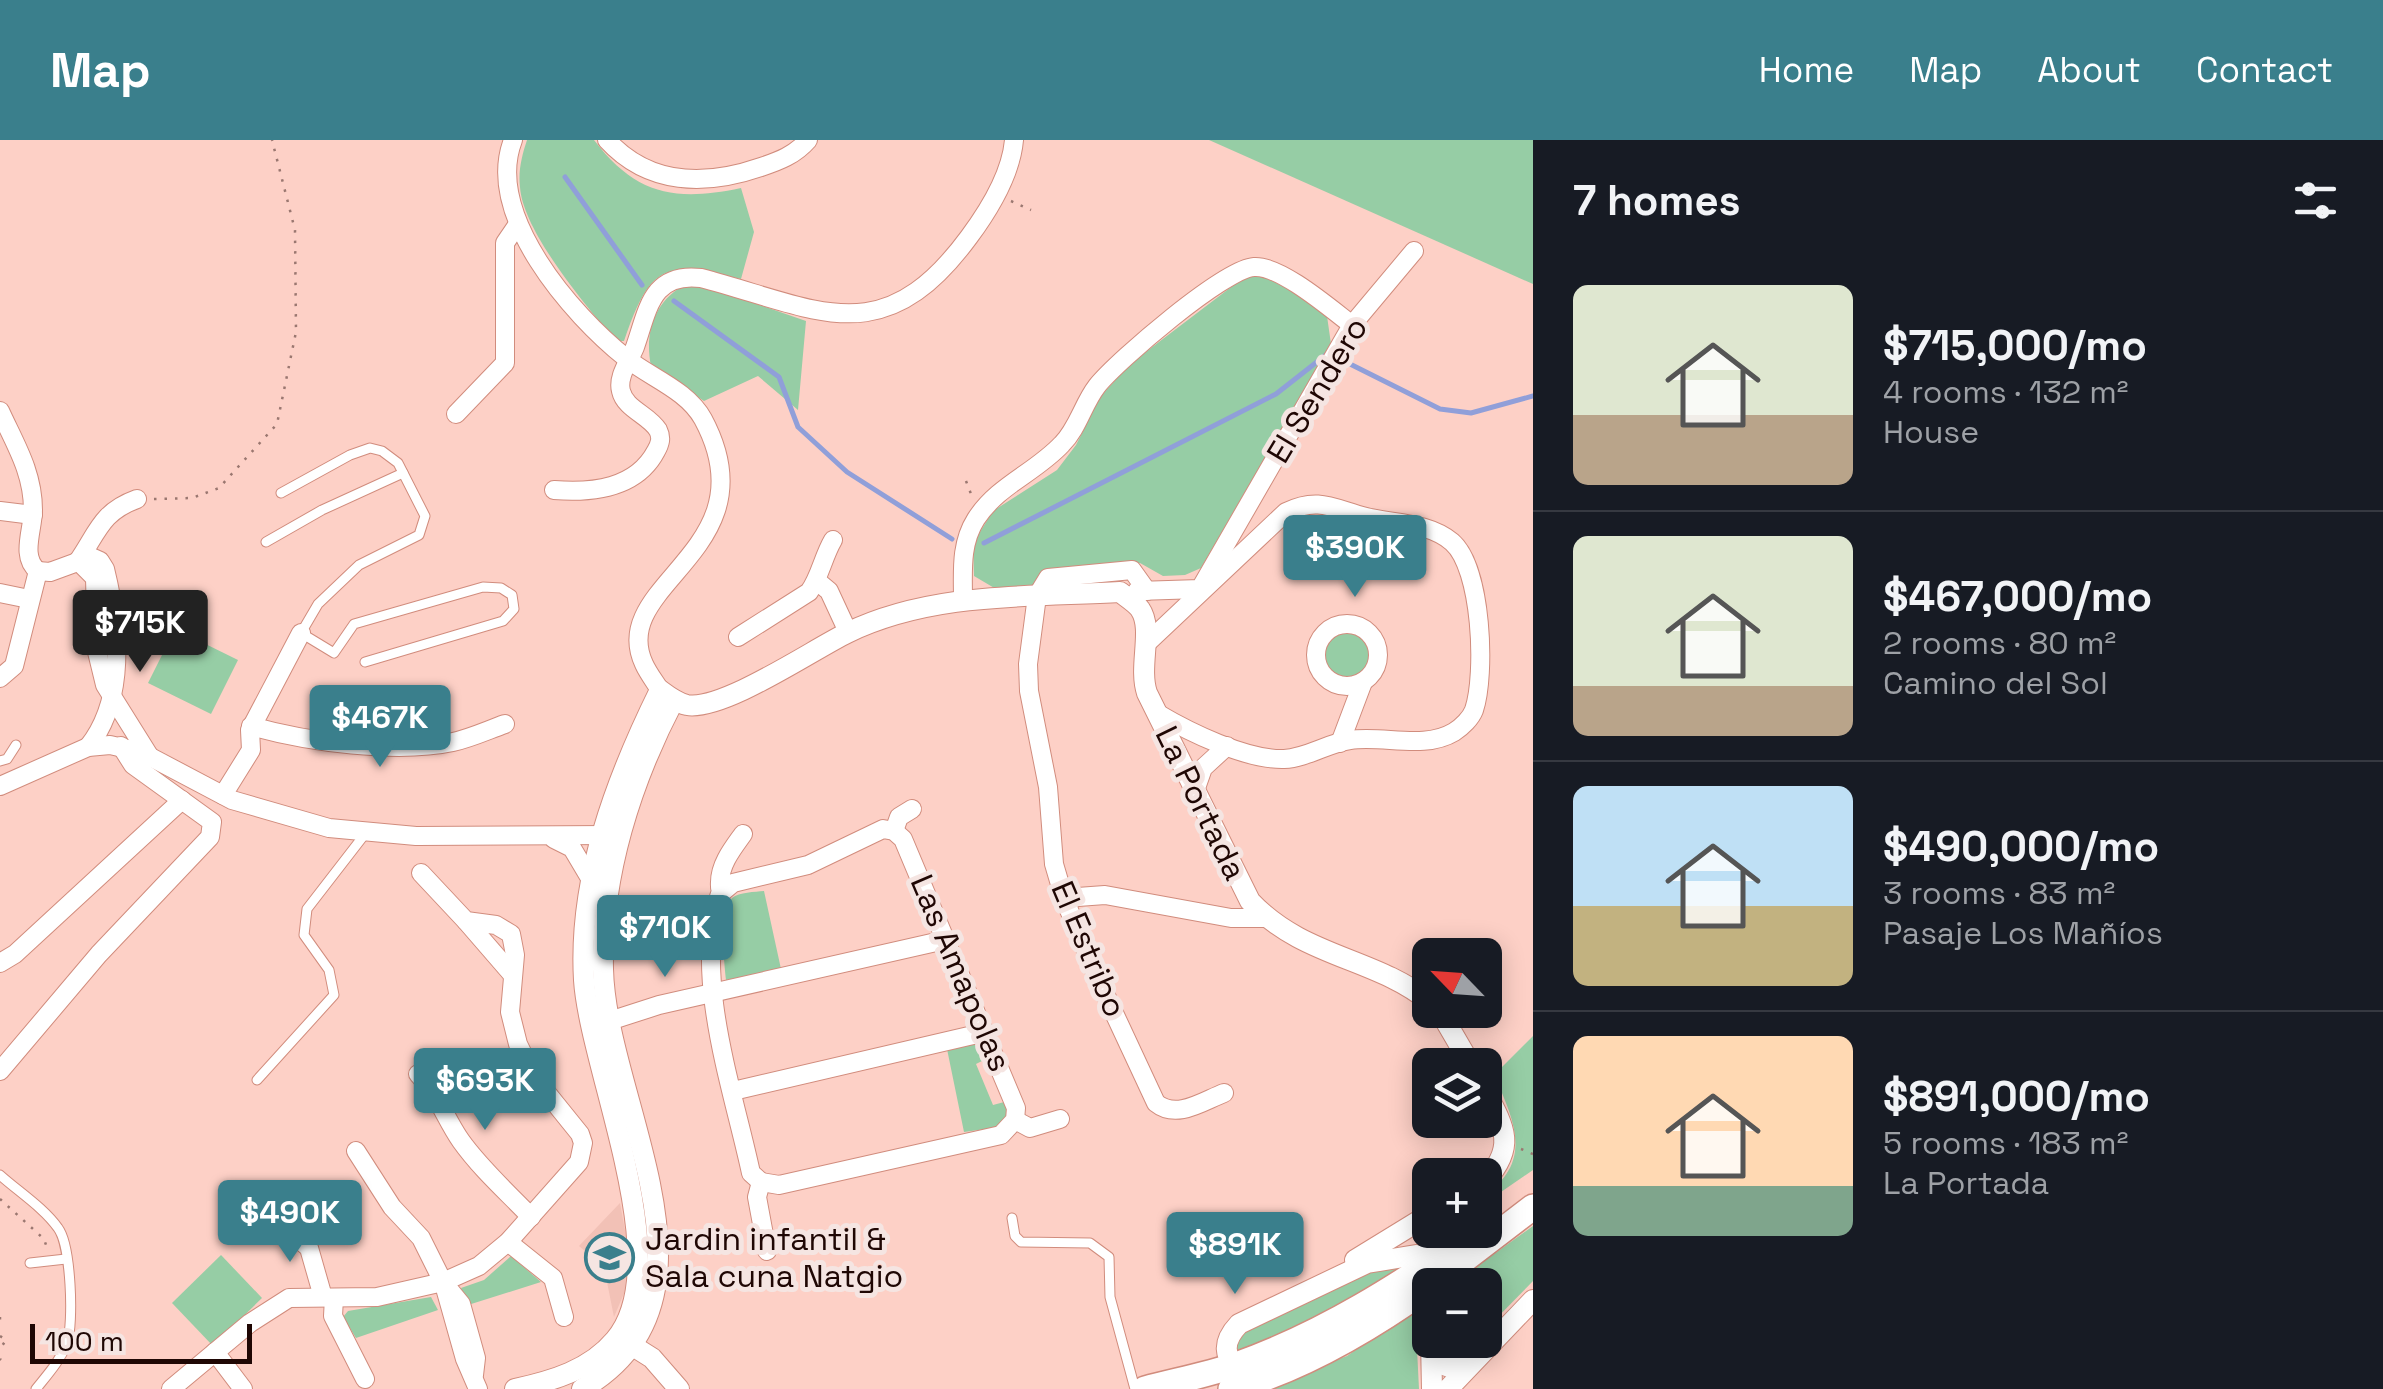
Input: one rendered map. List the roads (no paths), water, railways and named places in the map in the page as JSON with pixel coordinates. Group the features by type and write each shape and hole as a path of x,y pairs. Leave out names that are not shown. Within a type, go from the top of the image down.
{"main road":[{"path":"1502,1214 1533,1192"},
{"path":"1447,1268 1533,1207"},
{"path":"1442,1268 1462,1248"},
{"path":"1146,1389 1237,1383 1322,1328 1412,1287"}],"street":[{"path":"513,140 509,185 518,224 560,293 629,361 683,396 700,414 714,441 720,502 713,524 700,547 648,605 638,631 642,662 667,695 685,705 706,705 848,632 906,610 963,600 1200,589"},
{"path":"608,140 629,159 674,180 710,181 786,158 808,140"},
{"path":"554,490 605,489 630,479 648,465 660,446 656,427 626,402 620,378 657,291 679,278 702,278 836,314 875,313 897,305 922,288 957,253 996,194 1014,140"},
{"path":"456,414 505,363 504,243 518,224"},
{"name":"El Sendero","path":"1200,589 1352,325 1414,251"},
{"path":"963,600 965,540 993,496 1060,446 1072,433 1097,386 1126,356 1236,272 1256,266 1271,270 1352,325"},
{"path":"2,421 31,479 33,515 28,556 38,571 50,572 78,560 101,521 112,510 137,499"},
{"path":"1146,644 1286,512 1304,503 1337,506 1365,517 1435,532 1453,543 1469,564 1476,605 1480,682 1473,714 1458,730 1438,740 1348,740 1283,759 1227,746 1190,732 1157,713"},
{"path":"0,512 33,515"},
{"path":"738,637 809,592 833,540"},
{"path":"78,560 96,578 96,652 105,685 150,758"},
{"path":"1037,596 1048,578 1132,570 1147,591"},
{"path":"0,678 14,666 38,571"},
{"path":"817,581 829,591 848,632"},
{"name":"La Portada","path":"1120,592 1140,610 1146,624 1142,678 1250,901 1266,918 1298,940 1412,991"},
{"path":"0,593 29,599"},
{"name":"El Estribo","path":"1037,596 1028,664 1029,690 1048,787 1054,864 1064,898 1156,1103 1166,1110 1180,1110 1224,1093"},
{"path":"223,795 250,750 252,726 300,633"},
{"path":"1340,743 1363,682"},
{"path":"88,747 114,694"},
{"path":"601,1024 612,835 632,747 667,695"},
{"path":"252,726 284,735 390,747 455,742 505,724"},
{"path":"0,786 88,747 120,746 223,795 280,816 364,834 612,835"},
{"path":"0,1071 99,954 210,837 212,822 133,766 120,746"},
{"path":"1196,788 1203,768 1227,746"},
{"path":"0,964 43,930 182,800"},
{"path":"721,893 734,883 808,865 883,829 894,832 899,817 912,808"},
{"name":"Las Amapolas","path":"894,832 903,839 1010,1087 1015,1120"},
{"path":"742,834 727,857 712,922 713,999 751,1172 760,1182 779,1185 1001,1135 1015,1120 1030,1128 1060,1119"},
{"path":"582,1389 604,1376 656,1296 659,1249 652,1200 601,1024 584,982 591,880 612,835"},
{"path":"549,836 572,848 591,880"},
{"path":"171,1389 274,1304 289,1298 377,1297 444,1282 479,1266 508,1242 579,1162 582,1142 576,1125 534,1077 518,1044 510,1012 511,973 421,873"},
{"path":"1064,898 1105,895 1231,918 1266,918"},
{"path":"601,1024 945,940"},
{"path":"733,1090 986,1032"},
{"path":"418,1074 434,1090 459,1138 482,1168 531,1217"},
{"path":"1501,1158 1506,1143 1502,1128"},
{"path":"356,1151 392,1206 421,1238 444,1282 464,1359 476,1382"},
{"path":"760,1182 756,1197 767,1251"},
{"path":"278,1221 309,1248 333,1316 365,1379"},
{"path":"1328,1279 1412,1225"},
{"path":"508,1242 553,1278 564,1317"},
{"path":"1237,1383 1226,1348 1227,1337 1239,1324 1328,1279 1377,1260 1416,1255 1423,1268"},
{"path":"1448,1389 1533,1300"},
{"path":"515,1389 582,1368 626,1342"},
{"path":"626,1342 652,1358 679,1389"},
{"path":"214,1352 243,1389"},
{"path":"1432,1358 1432,1389"},
{"path":"1439,1358 1444,1365 1455,1369 1475,1361"}],"lane":[{"path":"281,493 370,448 382,450 398,463 425,516 419,535 359,565 318,604 300,633 334,653 354,624 483,587 500,588 512,595 514,608 503,621 365,662"},
{"path":"266,542 322,510 403,472"},
{"path":"0,762 16,745"},
{"path":"257,1080 334,995 328,970 304,934 307,909 364,834"},
{"path":"0,1175 61,1231 66,1260 70,1288 68,1339 58,1362 36,1389"},
{"path":"1012,1218 1015,1236 1021,1242 1090,1243 1110,1257 1110,1297 1135,1389"},
{"path":"30,1263 66,1260"}],"waterway":[{"path":"565,177 642,285"},
{"path":"674,301 779,377 798,427 847,472 952,539"},
{"path":"984,543 1276,394 1327,354"},
{"path":"1346,362 1440,409 1471,413 1533,396"}],"place":[{"name":"Jardin infantil & Sala cuna Natgio","path":"610,1257"}]}
